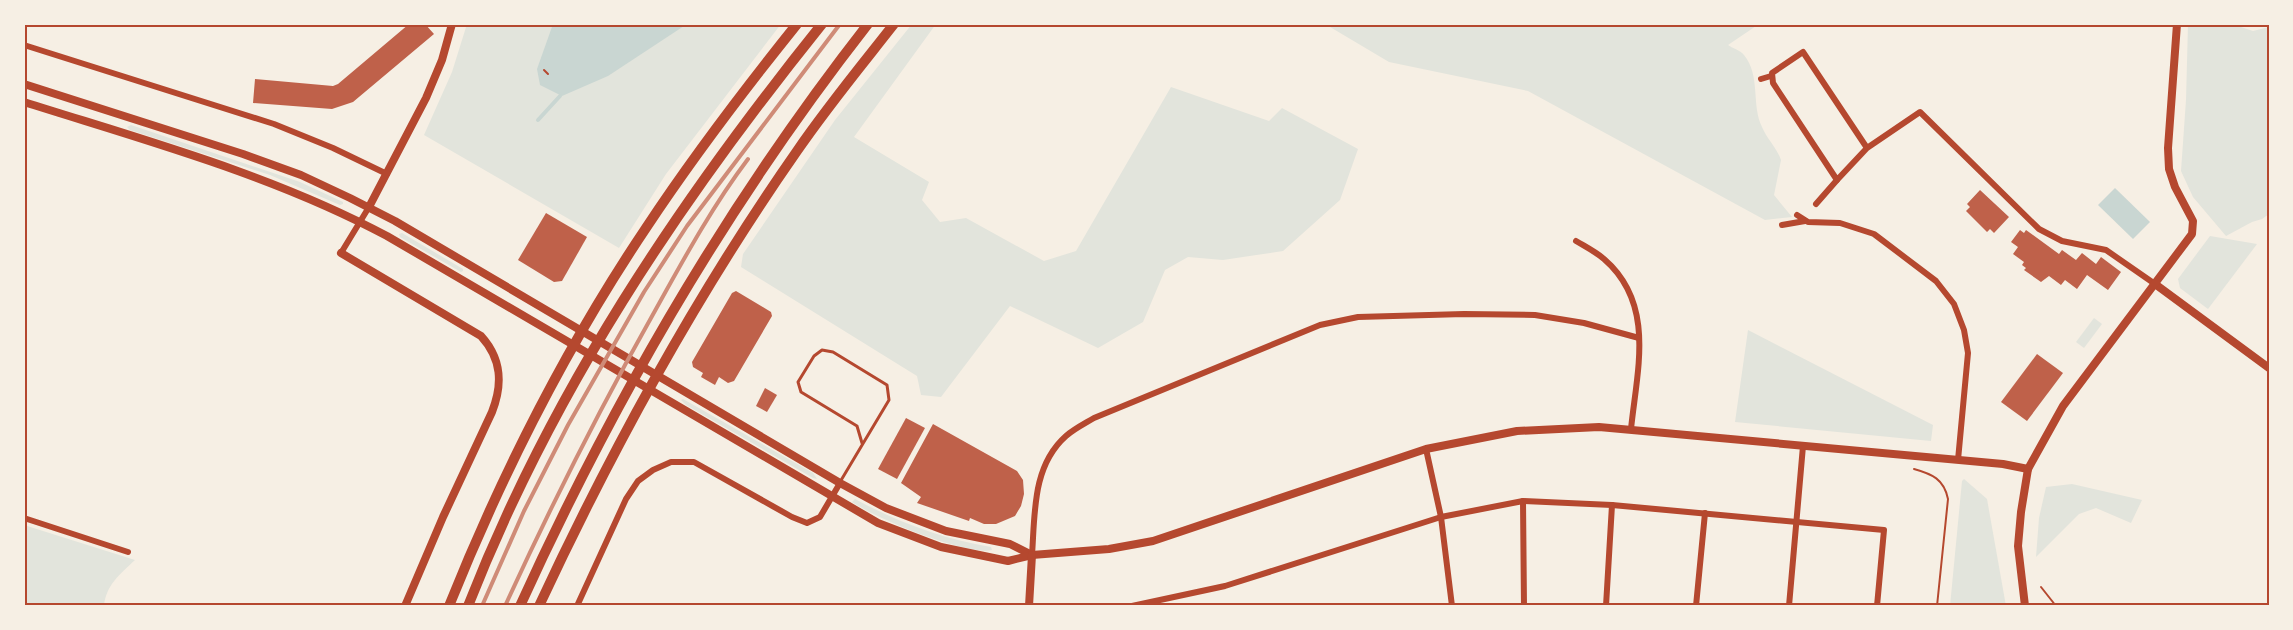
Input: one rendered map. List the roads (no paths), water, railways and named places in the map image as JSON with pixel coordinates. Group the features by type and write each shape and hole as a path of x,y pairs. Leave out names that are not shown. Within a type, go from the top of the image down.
{"highway":[{"path":"449,606 495,496 538,409 578,349 616,274 676,183 746,88 797,24"},
{"path":"468,606 492,547 534,459 573,385 628,290 710,168 822,24"},
{"path":"520,606 555,528 603,434 658,336 733,212 868,24"},
{"path":"539,606 652,372 797,150 894,24"}],"street":[{"path":"405,606 495,405 500,381 499,368 493,352 481,336 341,254 387,174 426,98 442,60 452,24"},
{"path":"2025,606 2018,546 2028,469 2063,406 2192,234 2190,213 2175,188 2169,169 2177,24"},
{"path":"24,45 274,124 333,148 387,174"},
{"path":"1761,79 1771,76 1775,70 1803,52 1867,148"},
{"path":"1771,76 1837,180"},
{"path":"24,84 252,157 301,175 369,207 886,508 946,531 1010,544 1032,555"},
{"path":"24,102 294,191 360,222 878,523 941,547 1008,561 1032,555 1109,549 1153,541 1426,449 1517,431 1564,428 1631,429 2002,464 2028,469"},
{"path":"1816,204 1867,148 1920,112 2038,229 2062,241 2106,250 2269,368"},
{"path":"1782,225 1802,217 1857,227 1874,234 1936,281 1954,304 1964,330 1968,353 1958,460"},
{"path":"1576,241 1604,259 1623,280 1636,306 1640,338 1631,429"},
{"path":"1029,606 1037,492 1041,475 1058,444 1072,431 1094,418 1320,325 1358,316 1535,315 1584,323 1640,338"},
{"path":"1789,606 1803,446"},
{"path":"1426,449 1441,517 1452,606"},
{"path":"577,606 626,499 638,481 652,470 671,462 694,462 792,517 807,523 820,517 840,483"},
{"path":"1132,606 1225,586 1441,517 1523,501 1612,505 1884,530 1877,606"},
{"path":"1523,501 1524,606"},
{"path":"1606,606 1612,505"},
{"path":"1695,606 1705,513"},
{"path":"24,518 128,552"}],"lane":[{"path":"840,483 889,400 887,385 833,352 822,350 814,356 798,382 801,392 856,426 862,443"}],"waterway":[{"path":"538,120 560,96"}],"railway":[{"path":"482,606 524,511 568,425 644,292 687,226 840,24"},
{"path":"505,606 575,460 631,353 721,197 748,159"}]}
